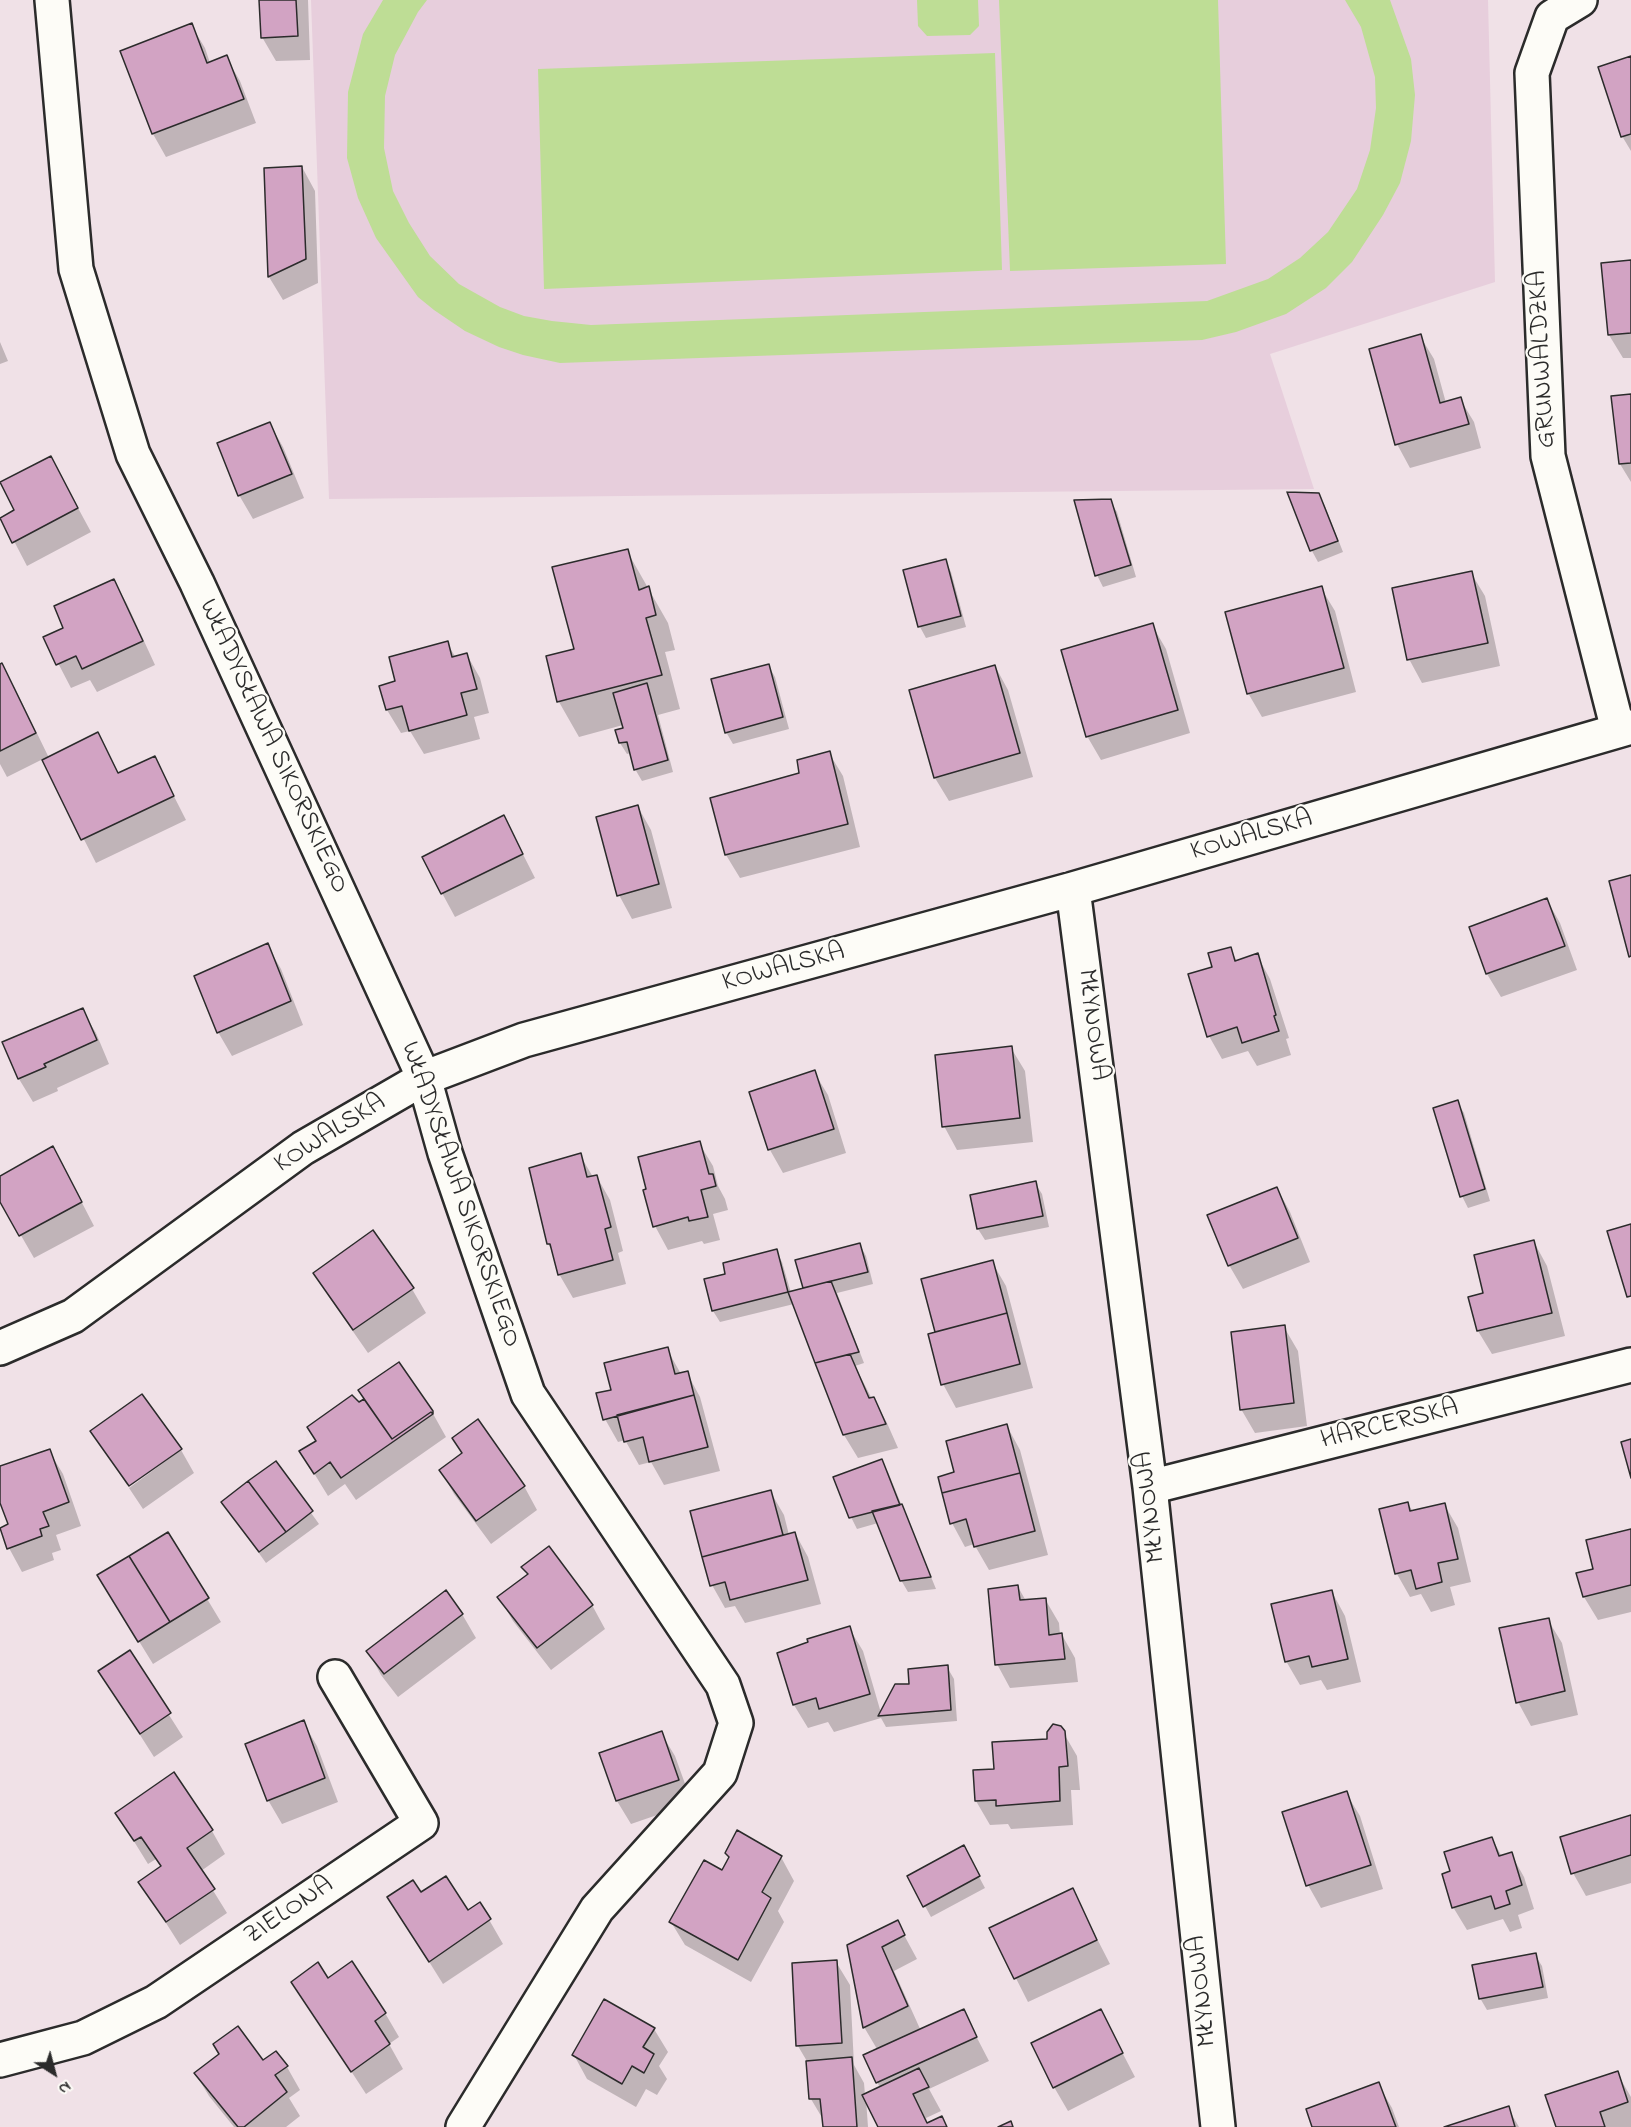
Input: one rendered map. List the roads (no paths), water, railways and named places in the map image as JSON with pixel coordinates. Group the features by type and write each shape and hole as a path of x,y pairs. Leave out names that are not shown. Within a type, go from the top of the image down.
{"street":[{"name":"WŁADYSŁAWA SIKORSKIEGO","path":"51,0 76,269 133,454 198,583 424,1078 446,1153 528,1394 723,1685 736,1723 720,1773 597,1909 463,2127"},
{"name":"GRUNWALDZKA","path":"1580,0 1552,17 1532,73 1548,456 1624,729"},
{"name":"KOWALSKA","path":"0,1348 73,1316 303,1148 424,1078 524,1040 1073,889 1624,729"},
{"name":"MŁYNOWA","path":"1073,889 1150,1487 1218,2127"},
{"name":"HARCERSKA","path":"1150,1487 1631,1365"},
{"name":"ZIELONA","path":"0,2060 82,2038 156,2002 421,1823 335,1677"}]}
